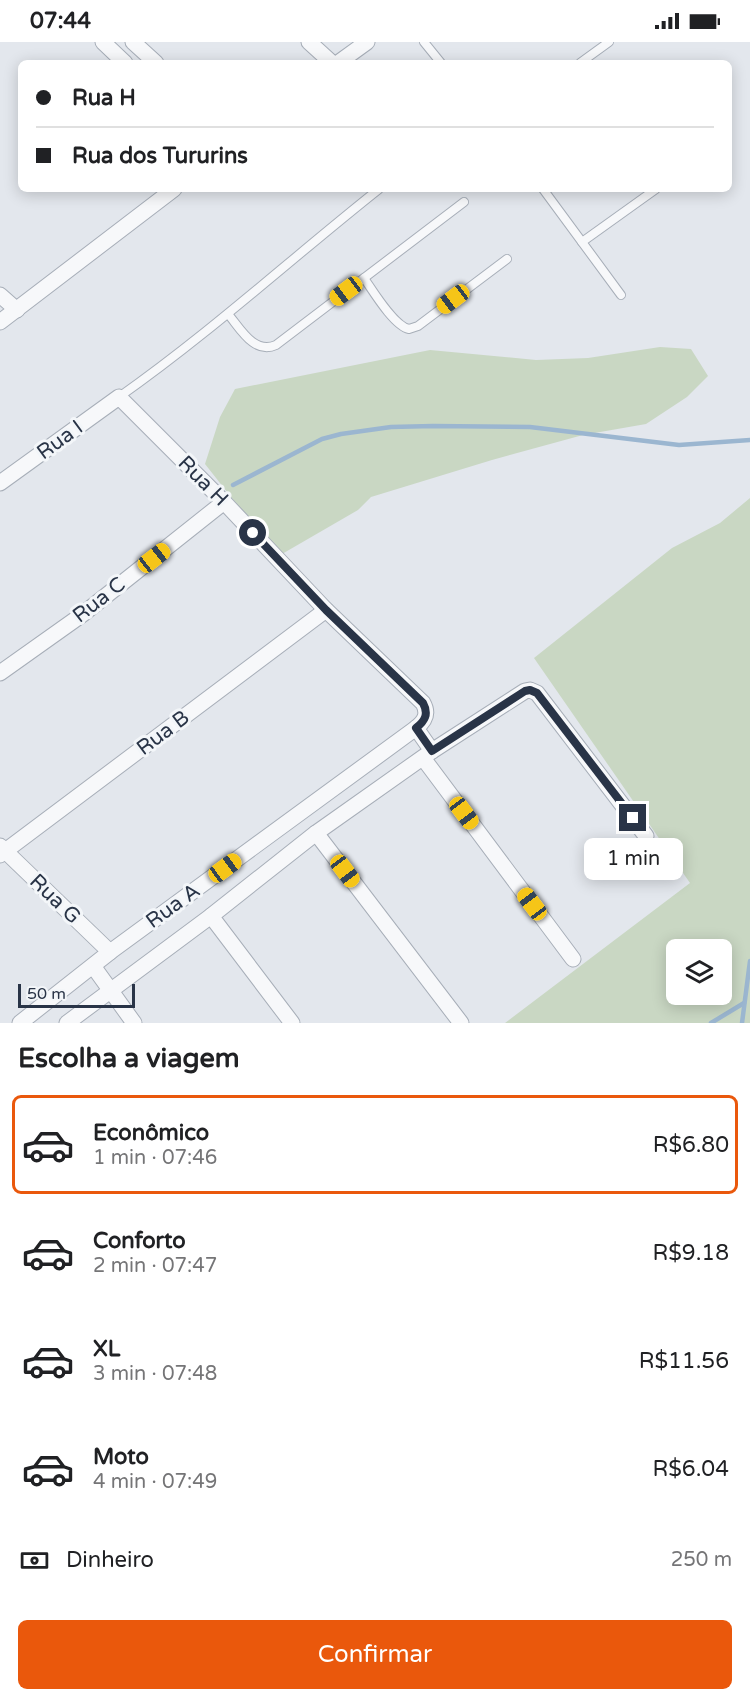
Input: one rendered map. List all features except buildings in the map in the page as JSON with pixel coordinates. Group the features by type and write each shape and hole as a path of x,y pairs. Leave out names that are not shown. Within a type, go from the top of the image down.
{"street":[{"path":"104,42 122,60"},
{"path":"133,42 153,60"},
{"path":"309,42 329,60"},
{"path":"342,60 367,42"},
{"path":"0,322 170,192"},
{"path":"0,295 17,310"},
{"name":"Rua I","path":"0,483 119,397"},
{"name":"Rua H","path":"119,397 224,502 326,610 423,703 426,717 416,728"},
{"name":"Rua C","path":"0,673 83,614 224,502"},
{"name":"Rua B","path":"2,851 326,610"},
{"path":"67,1023 211,916 316,833 525,691 533,691 540,697 646,836"},
{"path":"416,728 428,755 573,959"},
{"name":"Rua A","path":"20,1023 110,952 416,728"},
{"path":"316,833 461,1023"},
{"name":"Rua G","path":"2,851 110,952"},
{"path":"211,916 292,1023"},
{"path":"93,966 134,1023"}],"lane":[{"path":"424,42 439,60"},
{"path":"584,60 609,42"},
{"path":"119,397 228,314 375,192"},
{"path":"545,192 621,295"},
{"path":"582,242 652,192"},
{"path":"228,314 254,344 264,348 276,345 464,202"},
{"path":"364,278 383,306 402,327 409,329 418,326 507,259"}],"green space":[{"path":"660,347 691,349 708,376 687,397 646,424 583,435 371,497 358,510 282,554 246,516 205,464 220,417 235,389 430,350 536,360 588,358"},
{"path":"750,498 750,1023 505,1023 690,883 534,658 672,548 720,523"}],"waterway":[{"path":"233,485 322,439 391,427 530,427 679,445 750,440"},
{"path":"742,1023 750,961"},
{"path":"711,1023 744,1003"}],"route":[{"path":"253,533 326,610 423,703 426,717 416,728 432,751 530,690 537,693 633,818"}]}
